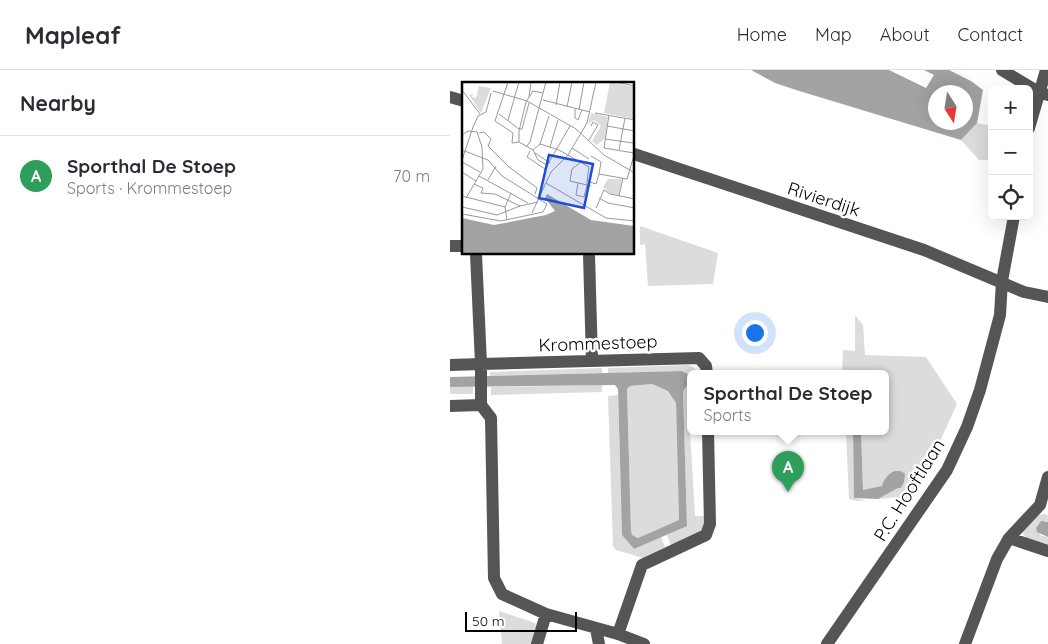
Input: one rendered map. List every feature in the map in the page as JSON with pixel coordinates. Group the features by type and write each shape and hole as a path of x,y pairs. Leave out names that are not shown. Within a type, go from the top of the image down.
{"street":[{"path":"1002,70 1044,94"},
{"path":"1033,119 1044,94 1046,70"},
{"path":"450,96 462,100"},
{"name":"Rivierdijk","path":"635,154 924,250 1002,281 1024,292 1048,298"},
{"name":"P.C. Hooftlaan","path":"827,644 925,503 951,461 967,427 980,390 1000,315 1002,281 1013,220"},
{"path":"476,255 481,405 491,418 494,578 502,594 546,614 618,634 644,644"},
{"path":"589,255 592,361"},
{"name":"Krommestoep","path":"450,365 700,358 706,366 706,370"},
{"path":"450,406 481,405"},
{"path":"618,634 642,565 706,535 710,524 708,435"},
{"path":"965,644 997,560 1009,538 1044,506 1048,477"},
{"path":"1009,538 1048,551"},
{"path":"537,644 546,614"},
{"path":"596,629 600,644"}],"shaded area":[{"path":"751,70 949,70 971,81 983,90 977,123 973,127 973,85 928,85 928,130 775,83"},
{"path":"977,123 988,125 988,160 979,160 961,140 970,130 973,130"},
{"path":"928,130 970,130 961,140"},
{"path":"640,226 718,253 713,284 648,286 645,244 640,245"},
{"path":"855,315 863,325 865,355 926,357 957,404 928,468 909,496 906,504 897,497 878,499 898,488 899,470 888,475 882,486 863,491 861,435 889,435 889,370 842,370 843,350 855,351"},
{"path":"688,365 696,370 687,370 687,380 682,371 608,373 608,368"},
{"path":"602,368 602,373 490,376 490,372"},
{"path":"682,371 687,374 687,386 683,391 687,526 634,549 622,535 618,389 615,385 450,387 450,377","holes":["652,384 668,391 676,403 679,520 638,538 632,535 631,530 627,389 630,386"]},
{"path":"652,384 668,391 676,403 679,520 638,538 632,535 631,530 627,389 630,386"},
{"path":"602,385 602,392 491,395 491,387"},
{"path":"687,386 687,435 690,435 695,516 704,516 704,526 701,531 671,545 667,535 687,525 683,391"},
{"path":"450,387 473,387 473,394 450,394"},
{"path":"618,395 622,535 634,549 661,537 665,547 643,558 616,550 613,546 608,396"},
{"path":"846,435 853,435 854,498 865,500 849,499"},
{"path":"853,435 861,435 863,490 882,486 888,475 894,471 905,474 901,488 878,499 854,498"},
{"path":"1036,515 1048,515 1048,522 1045,521 1040,535 1048,537 1048,545 1026,538 1022,531"},
{"path":"1041,521 1048,522 1048,537 1037,532 1036,528"},
{"path":"499,611 535,623 536,627 531,644 502,644"}],"pier":[{"path":"889,70 924,70 934,75 926,88"}],"place":[{"name":"Sporthal De Stoep","path":"788,492"}]}
